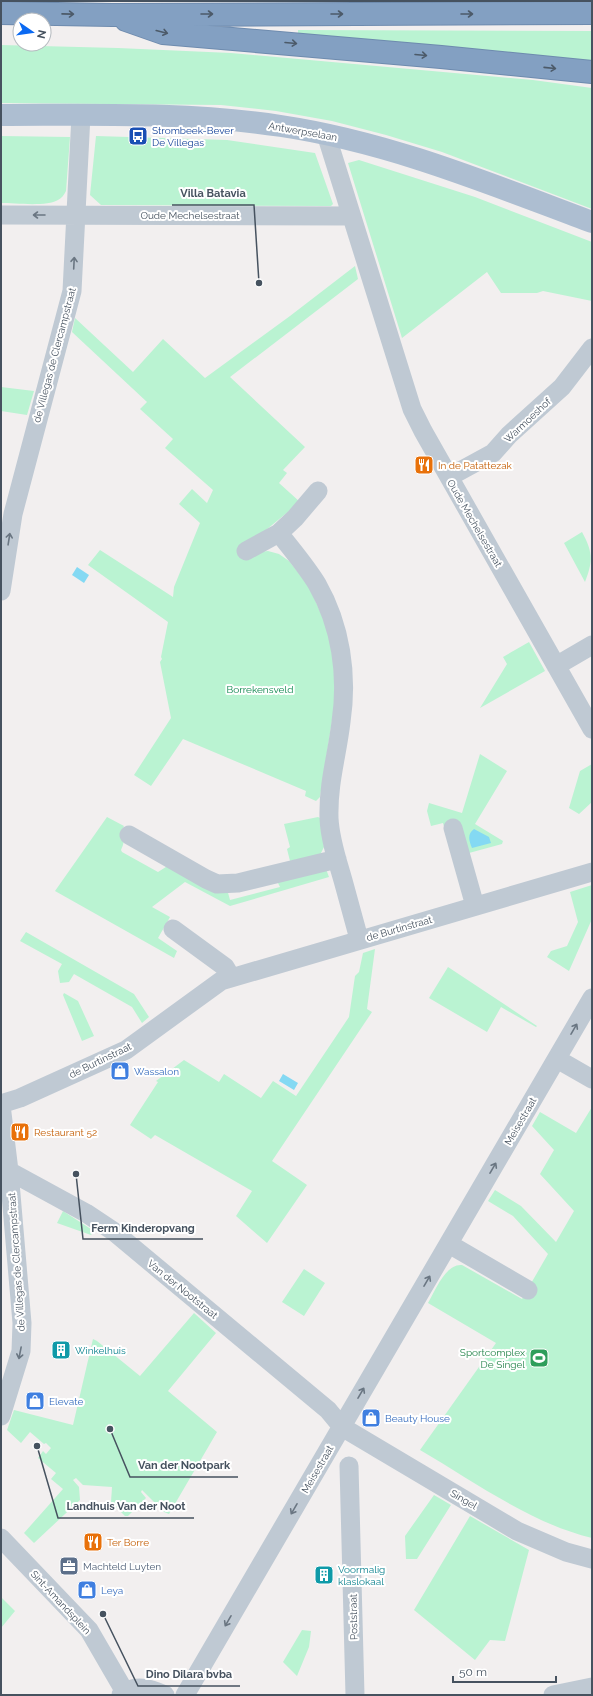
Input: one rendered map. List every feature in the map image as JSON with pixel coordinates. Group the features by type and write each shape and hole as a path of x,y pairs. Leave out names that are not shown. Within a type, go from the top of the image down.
{"highway":[{"path":"1,13 112,15 592,13"},
{"path":"112,15 163,33 417,54 592,72"}],"main road":[{"name":"Antwerpselaan","path":"1,115 167,116 225,119 282,126 326,134 386,148 450,169 592,222"}],"street":[{"name":"de Villegas de Clercampstraat","path":"1,591 13,514 72,291 81,115"},
{"name":"Oude Mechelsestraat","path":"326,134 412,409 592,729"},
{"name":"Oude Mechelsestraat","path":"1,215 77,214 351,216"},
{"name":"Warmoeshof","path":"449,477 493,453 509,435 562,387 592,348"},
{"path":"246,551 279,533 295,518 318,491"},
{"path":"279,533 314,580 322,595 333,620 341,651 344,687 343,708 331,772 329,798 330,820 332,841 359,939"},
{"path":"556,666 592,645"},
{"path":"453,828 475,906"},
{"path":"129,835 206,880 217,884 238,883 337,859"},
{"name":"de Burtinstraat","path":"1,1104 20,1098 126,1050 222,980 592,872"},
{"path":"173,929 225,967 231,977"},
{"name":"Meisestraat","path":"185,1695 592,998"},
{"path":"557,1059 592,1079"},
{"name":"de Villegas de Clercampstraat","path":"1,1104 9,1171 9,1257 22,1323 21,1351 1,1416"},
{"name":"Van der Nootstraat","path":"9,1171 86,1212 113,1231 328,1410 342,1426"},
{"path":"449,1244 528,1290"},
{"name":"Singel","path":"342,1426 517,1531 561,1550 592,1559"},
{"name":"Poststraat","path":"349,1466 355,1695"},
{"name":"Sint-Amandsplein","path":"1,1538 89,1630 123,1694 137,1688 142,1688 165,1695"},
{"path":"553,1695 592,1687"}],"green space":[{"path":"298,30 592,31 592,62 298,34"},
{"path":"1,45 12,45 12,52 52,52 52,46 231,53 533,80 592,88 592,209 442,152 332,121 276,111 221,105 1,103"},
{"path":"1,136 70,137 66,191 64,195 58,200 46,203 1,203"},
{"path":"96,136 227,140 315,153 333,204 331,206 101,205 90,195"},
{"path":"359,160 475,197 592,242 592,301 543,291 537,293 501,293 487,272 402,338 348,163"},
{"name":"Borrekensveld","path":"355,266 358,279 230,377 305,447 283,470 287,473 279,483 300,502 266,530 260,552 268,551 279,554 289,561 309,586 329,632 337,689 320,797 316,801 305,796 306,791 183,739 151,786 134,775 171,718 160,662 162,659 161,657 168,622 88,565 100,550 173,597 174,587 200,523 179,504 192,489 207,503 213,490 165,448 173,439 140,409 147,402 72,332 75,318 133,372 163,339 205,378"},
{"path":"1,387 34,391 27,415 1,411"},
{"path":"582,532 588,545 591,557 585,582 564,543"},
{"path":"529,642 545,671 480,708 507,664 503,657"},
{"path":"480,754 507,771 475,824 503,841 502,844 469,853 445,830 443,823 431,826 427,811 429,803 462,813"},
{"path":"592,764 592,802 579,814 569,808 580,771"},
{"path":"107,817 124,826 120,833 123,838 122,852 158,872 169,865 227,889 230,900 280,887 276,879 326,869 329,877 230,906 185,882 152,907 170,917 158,938 177,951 174,958 55,891"},
{"path":"318,817 320,818 324,847 320,855 290,861 287,849 290,847 284,824"},
{"path":"592,885 592,919 569,971 547,957 551,951 567,946 578,922 570,892"},
{"path":"26,932 134,994 149,1017 142,1023 132,1007 74,974 69,982 60,983 58,971 62,964 20,941"},
{"path":"375,949 367,1009 372,1012 272,1161 307,1185 267,1243 236,1216 252,1191 155,1135 151,1139 130,1125 158,1082 156,1081 184,1060 219,1082 224,1074 261,1098 273,1081 296,1096 349,1017 355,976 359,972 363,953"},
{"path":"448,967 537,1026 536,1027 501,1007 487,1032 429,998"},
{"path":"64,993 78,1001 94,1036 82,1041 63,995"},
{"name":"Sportcomplex De Singel","path":"592,1107 592,1538 569,1531 525,1512 420,1450 496,1343 428,1303 446,1273 451,1268 462,1265 522,1299 548,1254 513,1216 488,1201 495,1190 521,1206 556,1242 574,1211 540,1174 554,1150 532,1126 540,1112 576,1133"},
{"path":"63,1211 94,1231 91,1235 57,1223"},
{"path":"304,1269 325,1283 304,1316 282,1302"},
{"path":"194,1313 216,1333 168,1391 217,1432 169,1514 164,1512 142,1490 141,1492 146,1498 128,1516 125,1516 111,1502 112,1487 83,1485 76,1478 73,1480 79,1487 80,1500 34,1543 24,1533 63,1489 51,1479 56,1473 38,1458 43,1451 46,1454 51,1448 30,1432 21,1443 7,1430 14,1410 73,1425 93,1339 140,1376"},
{"path":"434,1495 451,1505 417,1559 406,1559 405,1536"},
{"path":"470,1516 529,1550 505,1641 490,1640 475,1660 414,1610"},
{"path":"1,1597 15,1611 1,1628"},
{"path":"302,1630 311,1631 309,1647 297,1676 283,1662"}],"water":[{"path":"77,567 89,575 84,583 72,575"},
{"path":"474,829 489,837 491,843 472,848 469,840 470,833"},
{"path":"283,1074 298,1083 294,1090 279,1081"}],"place":[{"name":"Strombeek-Bever De Villegas","path":"138,136"},
{"name":"Villa Batavia","path":"259,283"},
{"name":"In de Patattezak","path":"424,465"},
{"name":"Wassalon","path":"120,1071"},
{"name":"Restaurant 52","path":"20,1132"},
{"name":"Ferm Kinderopvang","path":"76,1174"},
{"name":"Winkelhuis","path":"61,1350"},
{"name":"Sportcomplex De Singel","path":"539,1358"},
{"name":"Elevate","path":"35,1401"},
{"name":"Beauty House","path":"371,1418"},
{"name":"Van der Nootpark","path":"110,1429"},
{"name":"Landhuis Van der Noot","path":"37,1446"},
{"name":"Ter Borre","path":"93,1542"},
{"name":"Machteld Luyten","path":"69,1566"},
{"name":"Voormalig klaslokaal","path":"324,1575"},
{"name":"Leya","path":"87,1590"},
{"name":"Dino Dilara bvba","path":"103,1614"}]}
